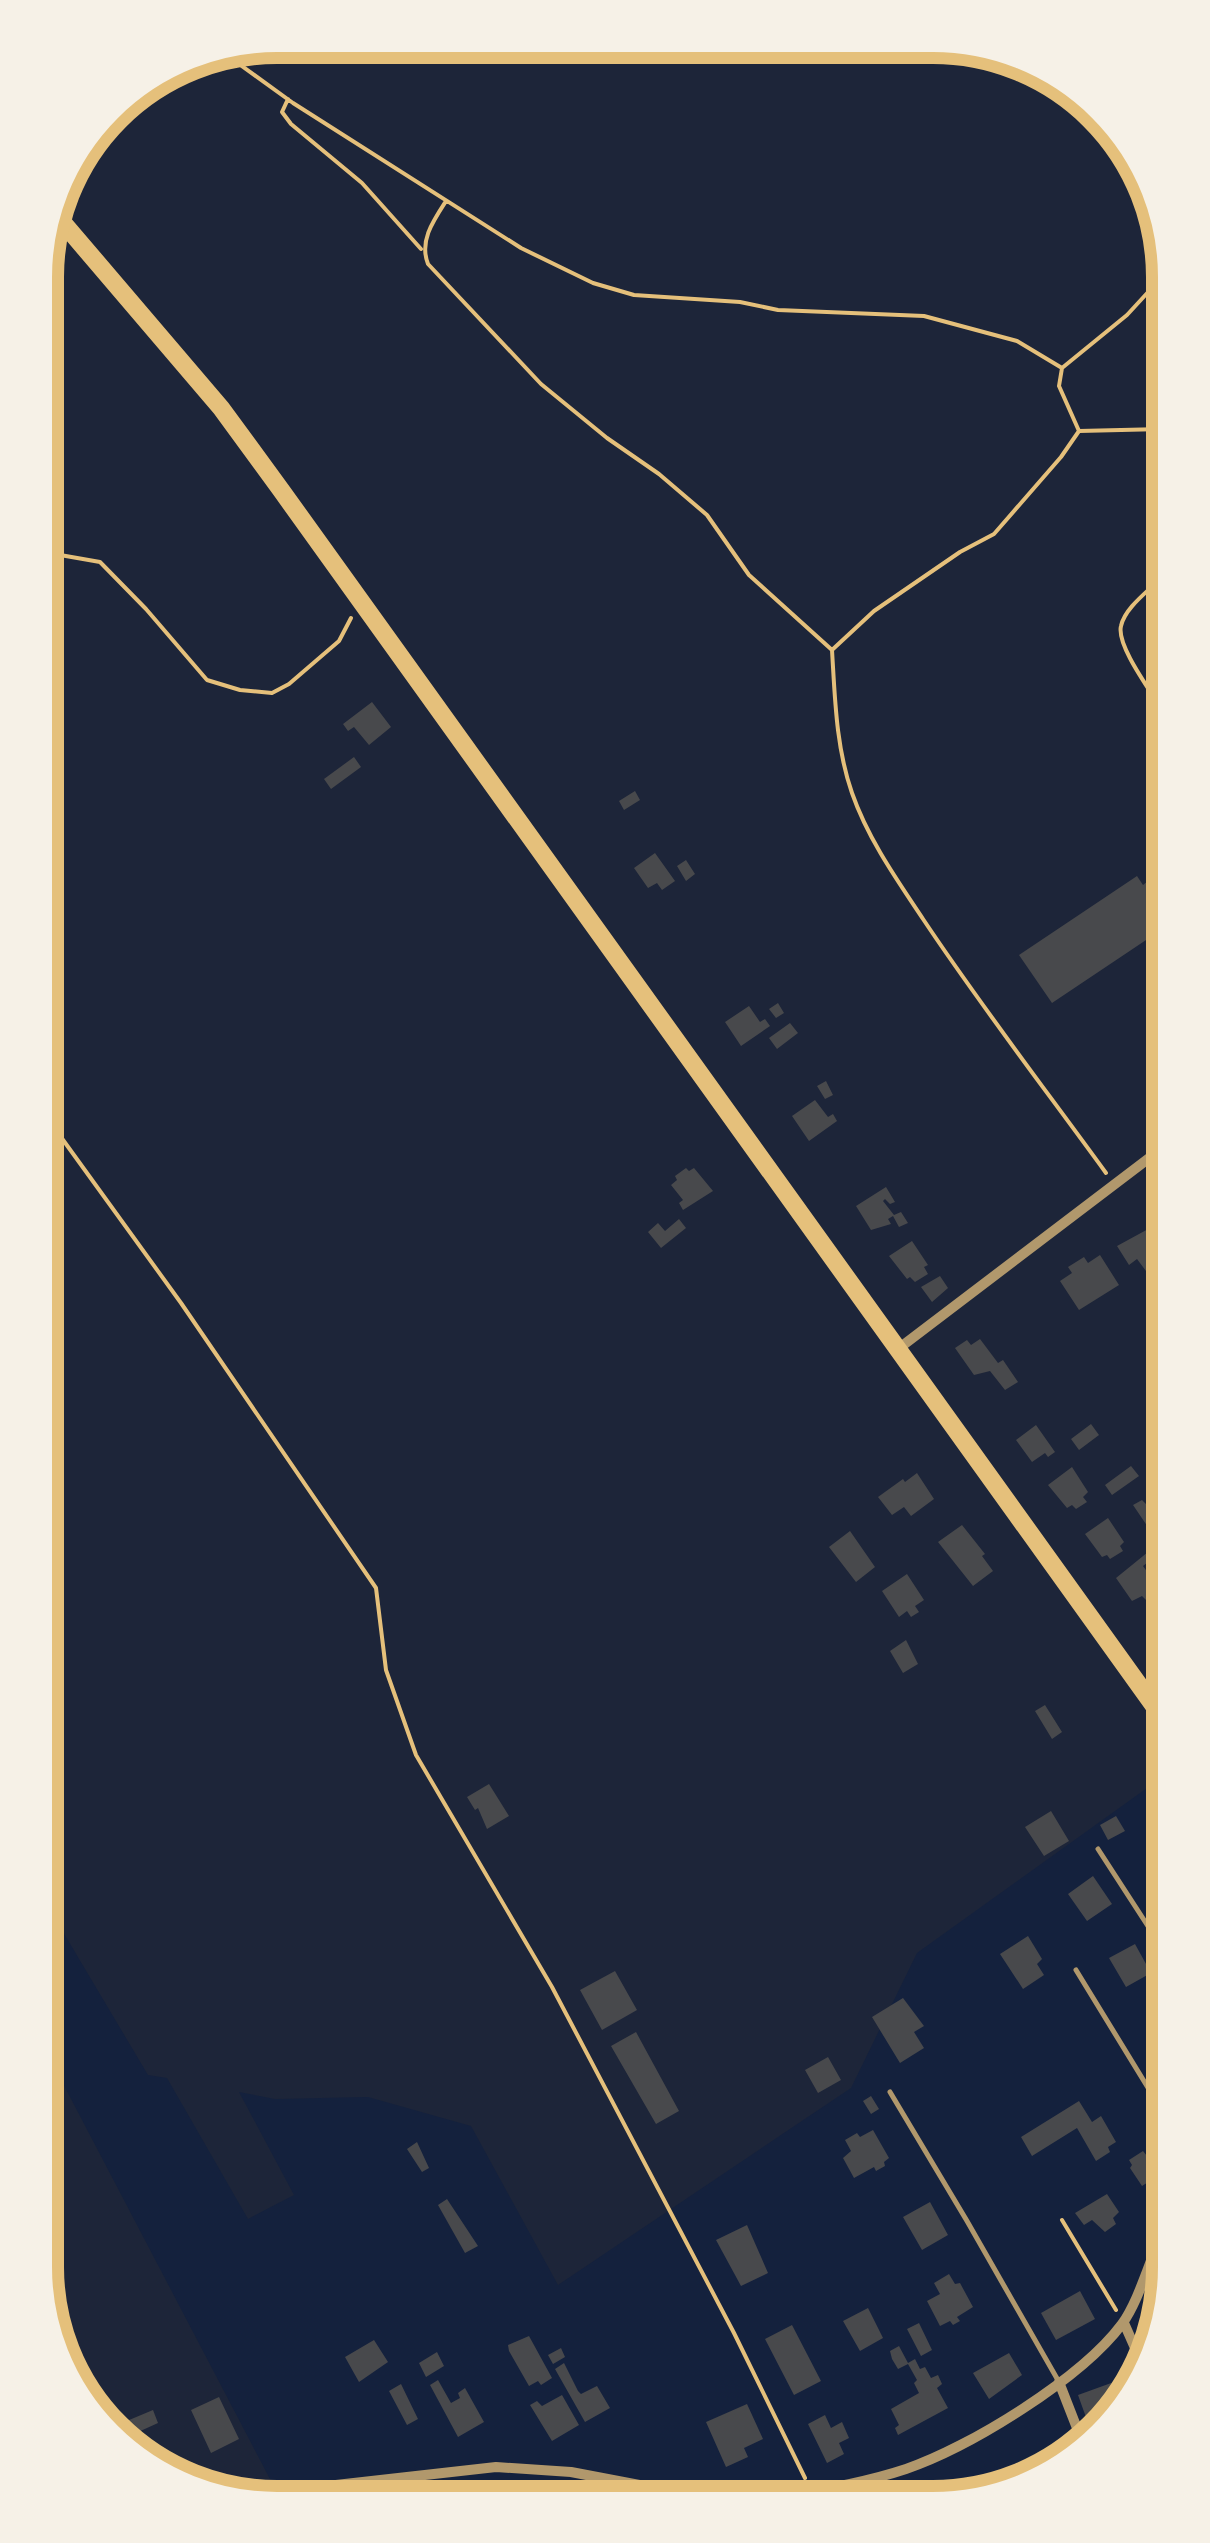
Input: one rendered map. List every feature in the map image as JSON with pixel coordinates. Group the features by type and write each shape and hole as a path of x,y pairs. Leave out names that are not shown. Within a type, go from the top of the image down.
{"highway":[{"path":"64,225 220,408 1152,1702"}],"street":[{"path":"898,1349 1152,1156"},
{"path":"816,2486 892,2472 934,2457 1059,2382 1095,2354 1124,2323 1152,2253"},
{"path":"1124,2323 1136,2351"},
{"path":"1059,2382 1078,2431"},
{"path":"328,2486 496,2467 572,2472 644,2486"}],"lane":[{"path":"1149,959 1152,963"},
{"path":"1098,1849 1152,1932"},
{"path":"1076,1970 1152,2094"},
{"path":"890,2092 1059,2382"}],"path":[{"path":"236,62 520,248 593,282 634,295 740,302 778,310 924,316 1017,341 1062,368"},
{"path":"288,99 282,112 291,124 362,183 423,251 428,264 519,364 707,514 749,576 832,650 834,710 840,744 852,794 876,842 954,965 1116,1185"},
{"path":"423,251 432,223 446,201"},
{"path":"1079,432 1058,386 1062,368 1127,315 1152,288"},
{"path":"1079,432 1152,429"},
{"path":"832,650 874,611 960,552 994,534 1079,432"},
{"path":"58,555 100,562 207,680 240,690 272,693 289,684 339,640 361,600"},
{"path":"1152,587 1127,613 1120,628 1123,645 1152,693"},
{"path":"58,1134 170,1288 376,1588 386,1670 416,1755 552,1987 734,2333 808,2484 796,2486"},
{"path":"1062,2220 1124,2323"}],"shaded area":[{"path":"262,58 948,58 1017,74 1067,103 1107,143 1136,193 1151,248 1152,1784 917,1953 851,2088 558,2285 471,2126 368,2097 275,2099 239,2092 294,2195 248,2219 167,2078 148,2075 58,1924 58,262 74,193 94,155 112,132 155,94 206,69"},
{"path":"58,2074 271,2481 248,2484 206,2474 155,2449 112,2411 80,2363 59,2295"}],"building":[{"path":"372,702 391,727 369,745 354,727 348,731 343,724"},
{"path":"354,757 361,767 331,789 324,779"},
{"path":"635,791 640,800 624,810 619,801"},
{"path":"655,853 675,881 662,890 657,883 648,888 634,868"},
{"path":"686,860 695,874 686,881 677,866"},
{"path":"1137,876 1143,885 1152,878 1152,936 1052,1003 1019,955"},
{"path":"778,1003 784,1013 776,1018 769,1009"},
{"path":"749,1006 760,1022 765,1019 770,1026 741,1046 725,1022"},
{"path":"790,1023 798,1033 777,1049 769,1038"},
{"path":"826,1081 833,1095 825,1099 817,1086"},
{"path":"815,1100 828,1117 833,1114 837,1121 809,1141 792,1116"},
{"path":"686,1168 694,1168 713,1191 683,1210 679,1203 683,1200 671,1185"},
{"path":"886,1187 895,1202 883,1201 894,1215 901,1212 908,1223 899,1227 893,1216 888,1219 891,1224 871,1230 856,1206"},
{"path":"679,1219 686,1228 661,1248 648,1232 658,1223 665,1231"},
{"path":"1150,1228 1152,1267 1146,1271 1137,1259 1129,1265 1117,1246"},
{"path":"912,1241 928,1265 924,1267 928,1274 915,1282 907,1279 889,1256"},
{"path":"1100,1255 1119,1285 1079,1310 1060,1281 1072,1273 1068,1267 1084,1257 1088,1263"},
{"path":"940,1276 948,1288 932,1302 921,1287"},
{"path":"980,1339 998,1363 1003,1360 1018,1382 1005,1390 990,1371 974,1375 955,1348 967,1340 971,1345"},
{"path":"1091,1424 1099,1435 1079,1450 1071,1439"},
{"path":"1036,1425 1055,1452 1048,1457 1045,1453 1032,1462 1016,1440"},
{"path":"1131,1466 1139,1476 1112,1495 1105,1485"},
{"path":"1072,1467 1088,1492 1083,1497 1087,1502 1076,1509 1072,1505 1067,1508 1048,1485"},
{"path":"917,1473 934,1499 911,1516 904,1507 892,1515 878,1497"},
{"path":"1142,1500 1147,1505 1152,1502 1152,1533 1133,1505"},
{"path":"1108,1518 1124,1542 1120,1546 1123,1551 1110,1559 1107,1555 1102,1557 1085,1534"},
{"path":"962,1525 993,1571 973,1586 938,1542"},
{"path":"850,1531 875,1567 856,1582 829,1547"},
{"path":"1148,1552 1152,1559 1143,1566 1152,1578 1152,1596 1132,1601 1116,1578"},
{"path":"907,1574 924,1600 915,1606 919,1612 911,1617 907,1611 899,1617 882,1591"},
{"path":"906,1640 918,1664 903,1673 890,1651"},
{"path":"1045,1705 1062,1732 1052,1739 1035,1711"},
{"path":"489,1784 509,1816 487,1829 478,1808 475,1810 467,1797"},
{"path":"1051,1811 1069,1841 1044,1856 1025,1827"},
{"path":"1116,1816 1125,1831 1108,1840 1100,1825"},
{"path":"1093,1876 1112,1904 1087,1921 1068,1894"},
{"path":"1028,1936 1042,1959 1037,1964 1044,1975 1023,1989 1000,1954"},
{"path":"1135,1944 1151,1973 1126,1987 1109,1958"},
{"path":"615,1971 637,2010 602,2030 580,1990"},
{"path":"903,1998 924,2026 914,2032 924,2048 900,2063 872,2017"},
{"path":"636,2032 679,2111 656,2124 611,2046"},
{"path":"828,2057 841,2080 818,2093 805,2070"},
{"path":"871,2096 879,2109 871,2114 863,2101"},
{"path":"1079,2101 1092,2122 1101,2116 1116,2142 1108,2147 1110,2152 1096,2161 1077,2128 1032,2156 1021,2137"},
{"path":"873,2130 889,2158 885,2166 876,2171 874,2167 854,2178 843,2158 851,2151 845,2140"},
{"path":"417,2142 429,2168 422,2172 407,2149"},
{"path":"1143,2151 1147,2156 1152,2153 1152,2180 1142,2186 1129,2160"},
{"path":"1107,2194 1119,2212 1113,2218 1116,2224 1105,2232 1092,2220 1084,2225 1075,2213"},
{"path":"447,2199 478,2246 465,2253 438,2205"},
{"path":"930,2202 948,2235 922,2250 903,2217"},
{"path":"747,2225 768,2273 741,2286 716,2240"},
{"path":"949,2274 955,2284 960,2283 973,2307 957,2317 960,2321 940,2326 927,2301 940,2294 934,2283"},
{"path":"1080,2291 1095,2319 1056,2340 1041,2313"},
{"path":"868,2308 883,2338 860,2351 843,2321"},
{"path":"919,2323 932,2350 921,2356 907,2329"},
{"path":"792,2325 821,2381 794,2395 765,2339"},
{"path":"529,2336 552,2378 541,2385 538,2381 529,2386 509,2351 508,2345"},
{"path":"374,2340 388,2362 359,2382 345,2357"},
{"path":"899,2346 908,2363 915,2359 931,2378 938,2375 942,2384 937,2388 948,2408 898,2435 895,2428 899,2425 891,2409 919,2393 908,2364 898,2369 892,2359 890,2351"},
{"path":"561,2348 565,2357 553,2364 548,2355"},
{"path":"437,2352 444,2366 426,2377 419,2363"},
{"path":"1009,2353 1022,2375 989,2399 973,2373"},
{"path":"564,2363 581,2394 597,2386 610,2408 585,2422 555,2369"},
{"path":"1121,2379 1088,2421 1078,2395"},
{"path":"438,2380 451,2403 460,2398 458,2393 465,2388 484,2422 458,2437 430,2385"},
{"path":"401,2384 418,2419 407,2425 389,2391"},
{"path":"562,2395 579,2425 552,2441 530,2405 537,2401 542,2406"},
{"path":"219,2397 239,2439 211,2453 191,2410"},
{"path":"747,2404 763,2439 744,2448 748,2457 726,2467 706,2422"},
{"path":"153,2410 158,2423 137,2435 123,2422"},
{"path":"825,2415 831,2428 842,2422 849,2438 839,2443 844,2454 827,2463 808,2424"}]}
